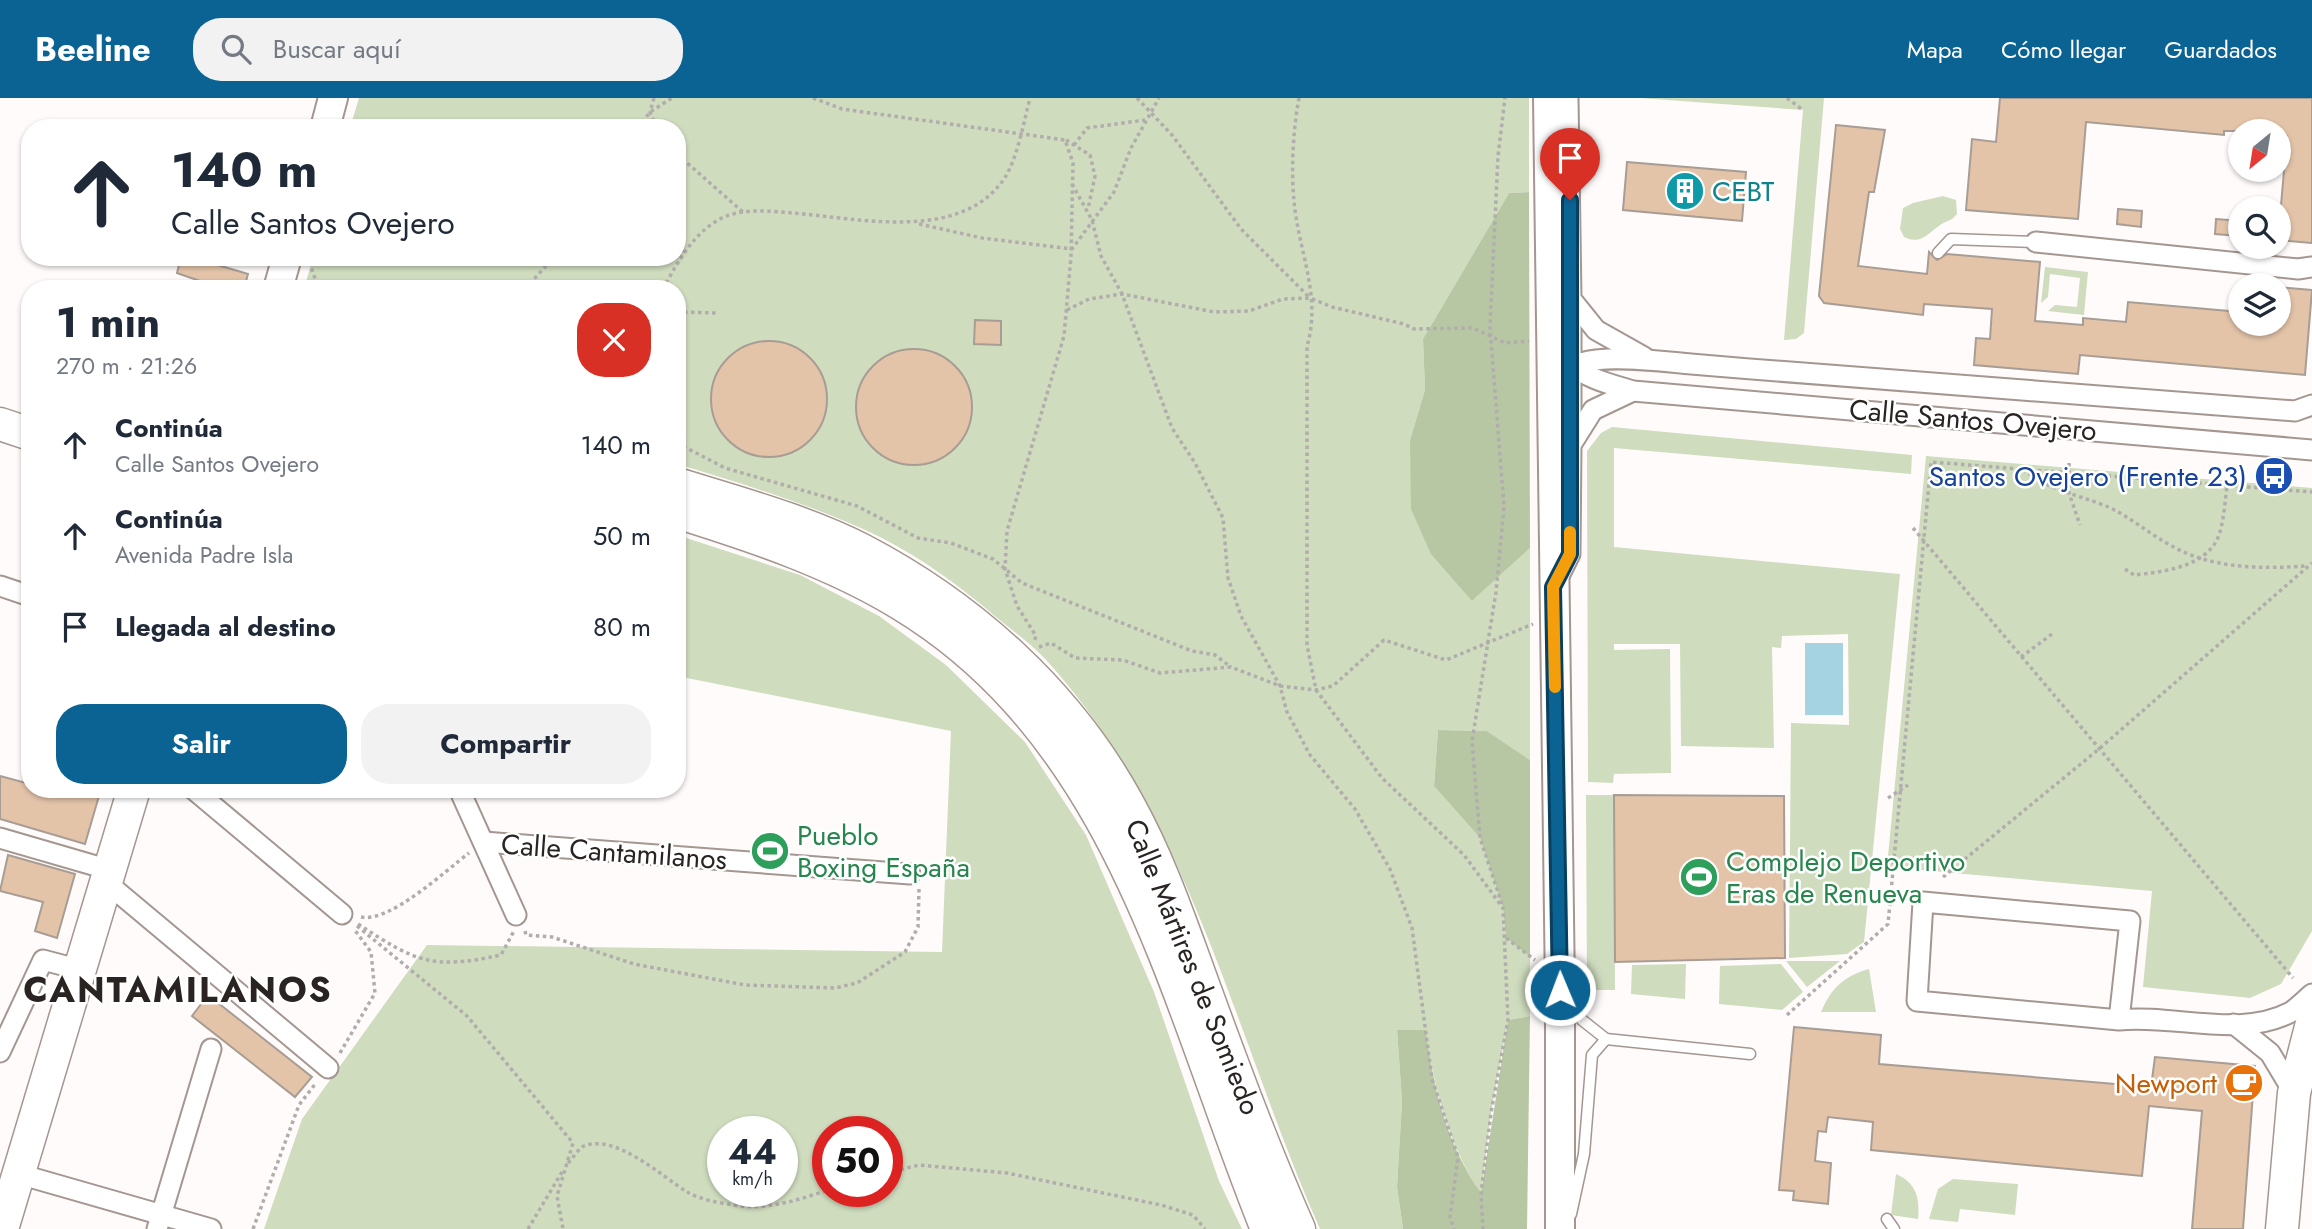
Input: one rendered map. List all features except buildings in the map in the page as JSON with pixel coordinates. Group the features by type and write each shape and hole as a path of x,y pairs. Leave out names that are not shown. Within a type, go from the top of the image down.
{"main road":[{"path":"327,119 333,98"},
{"path":"1548,98 1548,262 1562,444 1553,587 1560,990 1560,1229"},
{"path":"0,424 21,431"},
{"path":"0,444 21,450"},
{"name":"Calle Mártires de Somiedo","path":"686,487 822,534 894,568 986,632 1021,663 1064,711 1126,800 1161,870 1262,1143 1299,1229"},
{"name":"Calle Mártires de Somiedo","path":"686,515 802,555 903,605 970,654 1037,722 1065,759 1104,821 1137,888 1267,1229"},
{"path":"2,1229 131,798"},
{"path":"2281,1228 2294,1093 2312,1023"}],"street":[{"path":"1562,444 1561,377 1571,366 1574,305 1568,98"},
{"path":"2036,242 2307,270"},
{"path":"1548,262 1560,287 1560,349 1571,366"},
{"name":"Calle Santos Ovejero","path":"1574,305 1595,330 1651,361"},
{"name":"Calle Santos Ovejero","path":"1571,366 1605,359 1651,361 1905,383 2295,411 2312,405"},
{"name":"Calle Santos Ovejero","path":"1571,366 1603,382 1633,391 2312,450"},
{"path":"1562,444 1593,410 1633,391"},
{"path":"0,586 21,593"},
{"path":"204,798 342,914"},
{"path":"463,798 516,915"},
{"path":"0,838 109,877 328,1068"},
{"name":"Calle Cantamilanos","path":"484,842 910,874"},
{"path":"2119,1020 2130,921 1923,902 1917,1001 2119,1020 2140,1018 2234,1024 2263,1021 2291,1012 2312,994"},
{"path":"0,1052 43,960 81,970"},
{"path":"2234,1024 2270,1054 2294,1093"},
{"path":"159,1222 211,1049"},
{"path":"19,1174 159,1222 211,1229"}],"lane":[{"path":"1938,253 1951,239 2036,242"},
{"path":"1560,990 1582,1020 1606,1039 1750,1054"},
{"path":"1568,1229 1584,1154 1592,1055 1606,1039"},
{"path":"1886,1219 1894,1229"}],"path":[{"path":"653,119 650,112 654,98"},
{"path":"645,119 650,112 672,98"},
{"path":"813,98 842,110 1065,140 1090,155 1096,176 1087,211"},
{"path":"916,223 971,209 1004,179 1021,134 1030,98"},
{"path":"1137,98 1172,135 1241,229 1310,298"},
{"path":"1072,249 1114,192 1145,120 1159,98"},
{"path":"1299,98 1294,201 1310,298 1312,327 1307,346 1307,645 1316,690 1382,778 1464,855 1503,908"},
{"path":"1483,1229 1483,1181 1508,1020 1503,908 1480,838 1472,741 1496,592 1504,507 1491,335 1498,156 1505,98"},
{"path":"1787,98 1804,110"},
{"path":"1074,145 1087,128 1145,120"},
{"path":"1065,140 1073,163 1072,249 1065,336 1007,531 1005,569 1017,606 1036,636 1032,647 1051,643 1075,659 1123,660 1160,673 1231,667"},
{"path":"686,162 744,213"},
{"path":"1072,184 1092,220 1101,257 1122,294 1172,428 1195,463 1223,518 1228,578 1241,616 1280,686 1287,712 1310,755 1355,809 1390,869 1412,928 1432,1079 1458,1157 1450,1217 1454,1229"},
{"path":"686,251 716,221 757,209 916,223 993,240 1072,249"},
{"path":"533,280 546,266"},
{"path":"1067,310 1089,299 1122,294 1214,312 1249,311 1283,299 1310,298 1414,329 1474,328 1505,342 1537,340"},
{"path":"686,312 718,313"},
{"path":"686,448 725,468 857,506 918,538 951,543 993,559 1022,583 1192,651 1215,655 1231,667 1280,686 1316,690 1334,686 1384,640 1446,660 1538,621"},
{"path":"1787,1015 1888,924 1931,462 2312,492"},
{"path":"2069,463 2069,493 2080,525"},
{"path":"2023,469 2042,485 2107,506 2171,546 2201,557 2260,569 2311,565"},
{"path":"2125,569 2134,575 2168,572 2201,557 2218,537 2227,486"},
{"path":"1913,528 2293,978"},
{"path":"1942,877 2099,749 2311,565"},
{"path":"2021,657 2052,634"},
{"path":"1888,798 1908,785"},
{"path":"342,914 371,919 414,896 484,842"},
{"path":"516,915 527,935 552,937 634,964 745,985 835,988 857,983 905,951 918,927 919,880 910,874"},
{"path":"342,914 397,949 430,963 471,961 501,955 513,936 516,915"},
{"path":"342,914 467,1016 573,1143 557,1196 563,1229"},
{"path":"1506,938 1540,964"},
{"path":"528,1229 565,1168 580,1149 592,1144 609,1146 652,1165 688,1193 735,1206 788,1203 812,1195"},
{"path":"903,1169 919,1165 1007,1173 1161,1205 1193,1215 1205,1229"}],"green space":[{"path":"359,98 1529,98 1529,192 1509,193 1423,339 1425,390 1410,440 1472,601 1530,548 1530,760 1487,731 1438,730 1434,786 1480,838 1503,908 1506,938 1530,957 1530,1016 1508,1020 1491,1113 1481,1194 1469,1175 1444,1115 1433,1074 1426,1030 1397,1030 1402,1101 1397,1187 1403,1229 1320,1229 1206,933 1175,861 1139,791 1098,724 1048,662 955,584 882,538 781,497 686,467 686,280 307,280 310,266 686,266 686,119 353,119"},
{"path":"1640,98 1824,98 1804,333 1796,339 1784,340 1803,110"},
{"path":"1529,192 1530,548 1472,601 1431,554 1411,509 1410,440 1425,390 1423,339 1509,193"},
{"path":"1943,196 1956,200 1955,217 1919,239 1904,237 1900,229 1903,208"},
{"path":"2045,267 2088,272 2084,315 2048,311 2055,305 2077,307 2080,278 2050,274 2048,297 2041,303"},
{"path":"1612,427 1912,455 1911,474 1614,448 1614,547 1900,574 1864,942 1847,954 1789,958 1791,723 1849,725 1848,634 1782,636 1781,648 1772,647 1774,748 1681,746 1680,644 1614,644 1614,650 1670,649 1671,773 1614,774 1613,783 1588,782 1587,451 1601,433"},
{"path":"1926,456 2312,488 2312,931 2281,984 2250,998 2143,987 2152,891 1887,867"},
{"path":"686,538 800,575 879,616 946,665 1025,742 1086,835 1154,992 1219,1181 1242,1229 264,1229 302,1119 427,945 942,952 951,731 686,678"},
{"path":"1438,730 1487,731 1530,760 1530,957 1506,938 1503,908 1480,838 1434,786"},
{"path":"1586,795 1614,795 1615,990 1587,990"},
{"path":"1786,961 1840,961 1807,987"},
{"path":"1686,964 1685,999 1631,994 1632,965"},
{"path":"1781,964 1803,992 1782,1010 1719,1004 1720,966"},
{"path":"1869,969 1876,1012 1821,1012 1839,984 1852,975"},
{"path":"1530,1016 1527,1229 1403,1229 1397,1187 1402,1101 1397,1030 1426,1030 1443,1115 1459,1155 1481,1193 1508,1020"},
{"path":"1896,1174 1908,1182 1915,1192 1918,1219 1891,1215"},
{"path":"1953,1179 2018,1184 2015,1215 1960,1209 1958,1222 1929,1219 1938,1189"}],"water":[{"path":"1805,643 1843,643 1843,715 1805,715"}],"slow traffic":[{"path":"1555,687 1553,587 1570,554 1570,532"}],"place":[{"name":"CEBT","path":"1685,191"},
{"name":"Santos Ovejero (Frente 23)","path":"2274,476"},
{"name":"Pueblo Boxing España","path":"770,851"},
{"name":"Complejo Deportivo Eras de Renueva","path":"1699,877"},
{"name":"Newport","path":"2244,1083"}],"district":[{"name":"CANTAMILANOS","path":"178,990"}],"route":[{"path":"1560,990 1553,587 1570,554 1570,200"}]}
